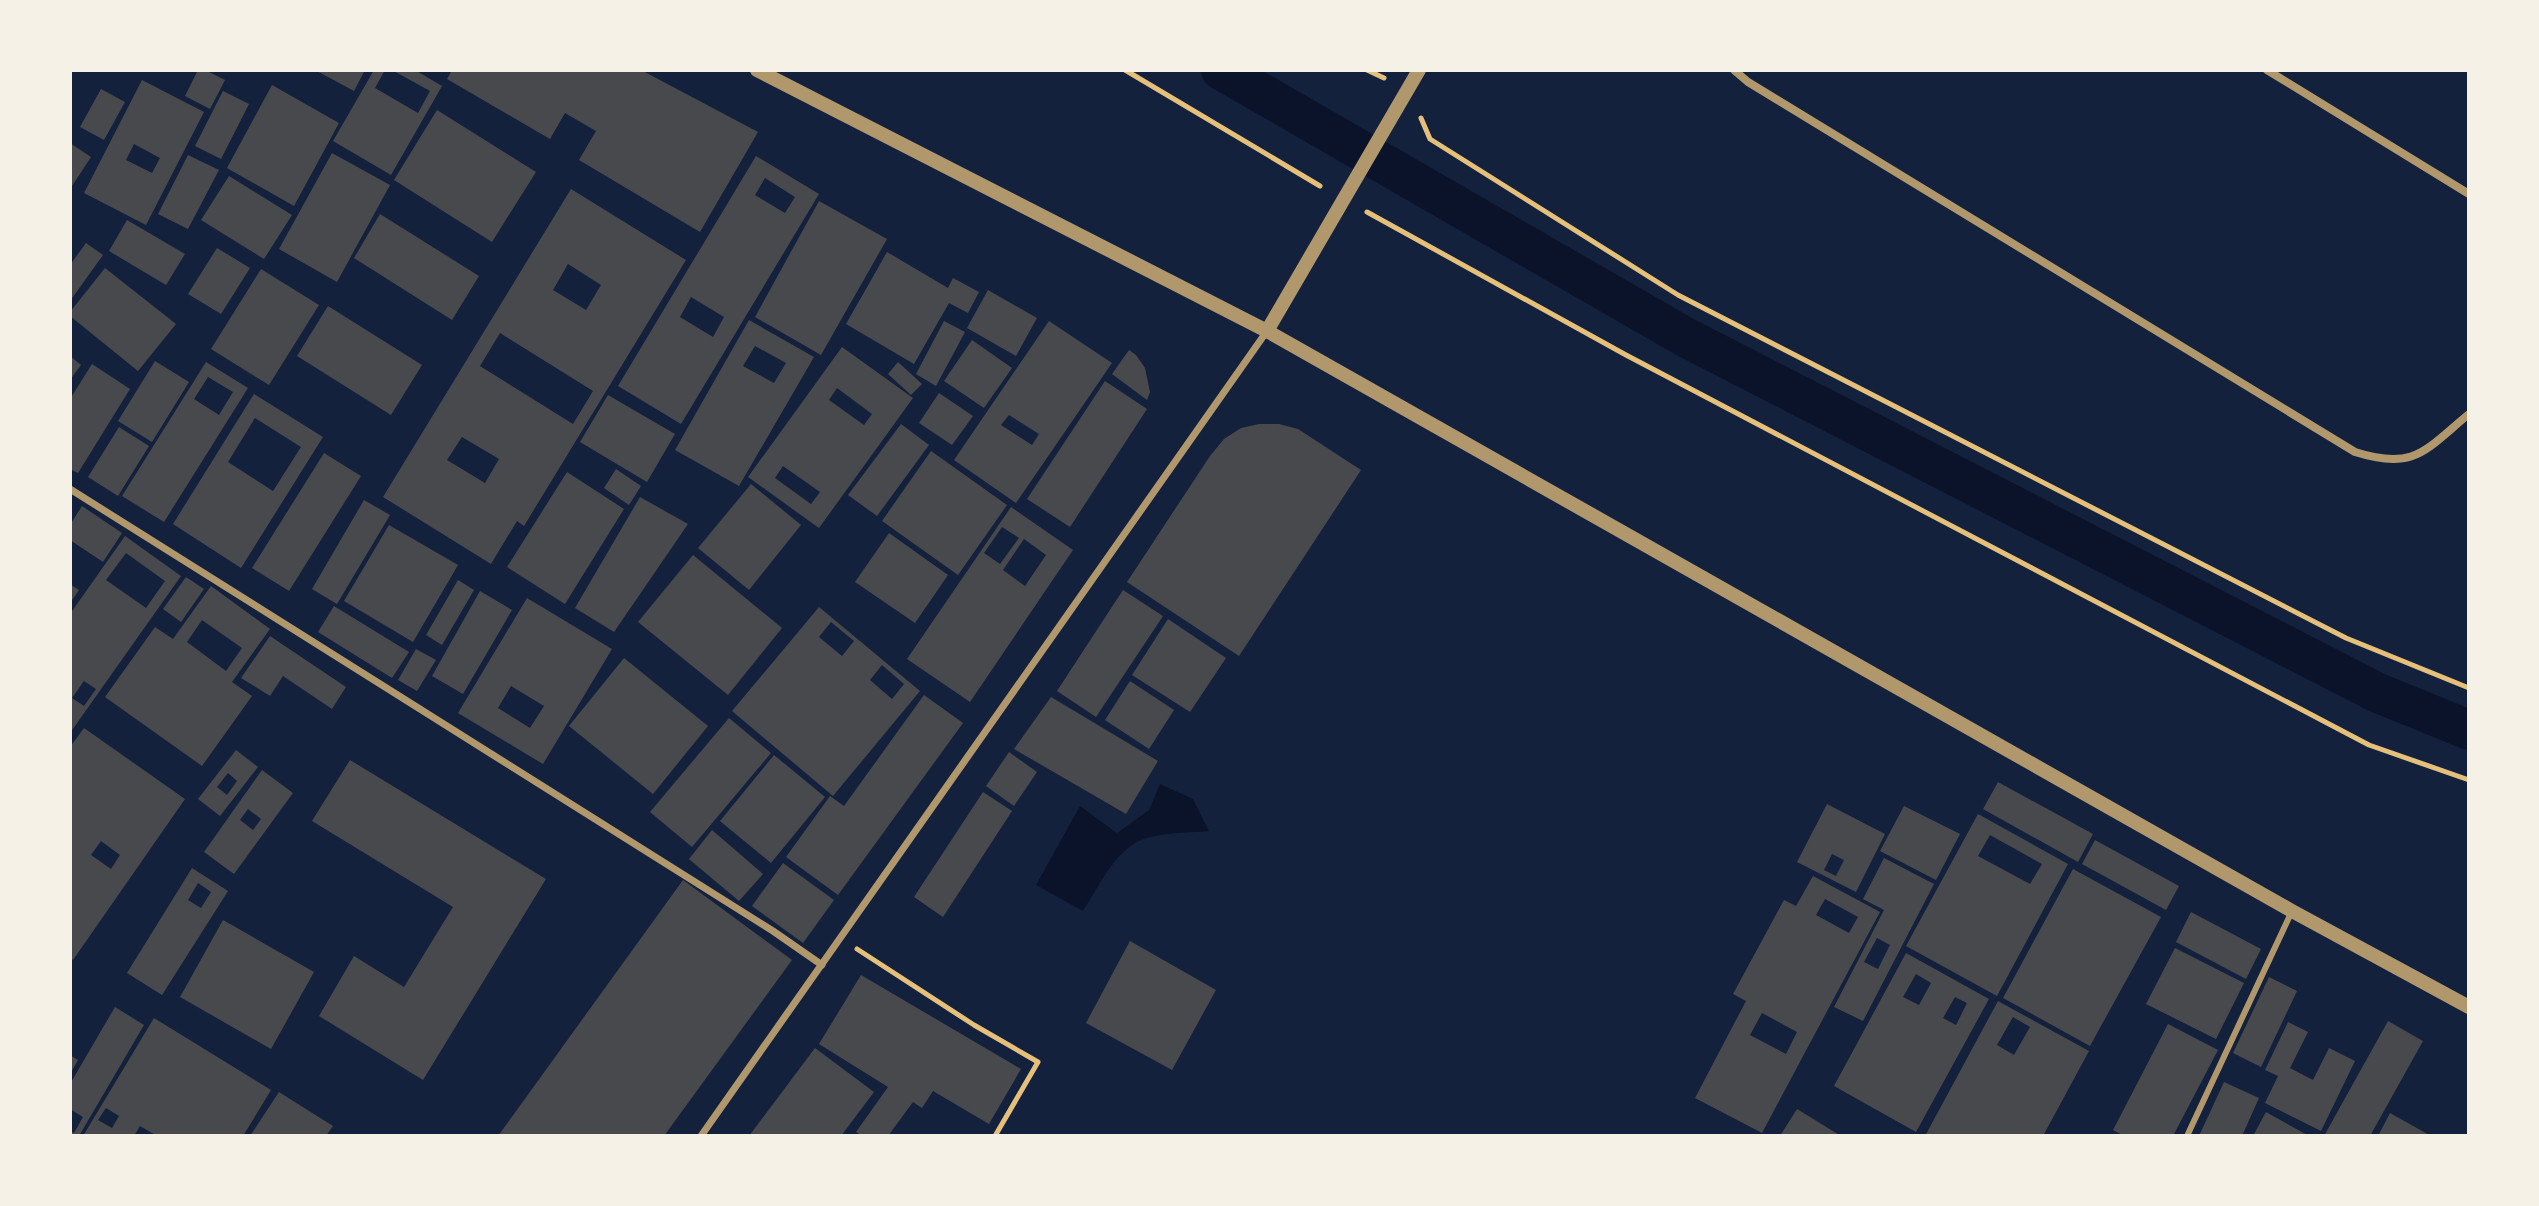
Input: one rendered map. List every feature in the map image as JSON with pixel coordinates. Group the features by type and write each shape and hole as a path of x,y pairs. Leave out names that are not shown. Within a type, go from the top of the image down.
{"street":[{"path":"757,70 1267,331 2292,911 2469,1007"},
{"path":"701,1136 1267,331 1419,70"},
{"path":"1734,70 1748,82 2355,452 2379,460 2402,461 2423,451 2469,414"},
{"path":"2267,70 2469,194"},
{"path":"70,489 773,931 822,965"}],"lane":[{"path":"2187,1136 2292,911"}],"path":[{"path":"1125,70 1344,199 1626,355 2369,745 2469,780"},
{"path":"1408,89 1430,139 1678,295 2346,638 2469,688"},
{"path":"841,939 974,1025 1038,1062 995,1136"}],"water":[{"path":"1160,784 1193,799 1209,831 1173,833 1139,841 1121,854 1083,911 1036,885 1080,806 1117,833 1149,810"}],"building":[{"path":"198,70 205,70 225,80 210,109 185,96"},
{"path":"315,70 365,70 354,91"},
{"path":"374,70 385,70 375,88 418,113 430,91 392,70 415,70 442,86 391,175 333,141"},
{"path":"452,70 641,70 758,132 700,232 579,160 596,131 565,113 550,139 447,79"},
{"path":"142,80 204,112 146,225 84,193","holes":["134,144 160,158 152,173 126,160"]},
{"path":"272,85 339,123 294,206 227,168"},
{"path":"101,89 125,102 104,140 80,127"},
{"path":"223,91 249,104 221,159 195,146"},
{"path":"437,110 536,172 492,242 394,180"},
{"path":"70,143 91,157 70,189"},
{"path":"332,153 390,185 337,282 279,249"},
{"path":"188,155 219,170 188,229 158,214"},
{"path":"756,156 819,194 681,424 618,386","holes":["765,178 795,197 785,213 755,195","691,297 724,317 713,337 680,317"]},
{"path":"229,176 292,215 264,259 201,220"},
{"path":"571,189 686,260 524,526 517,521 491,564 383,497","holes":["568,264 601,285 586,310 553,290","500,333 593,391 573,424 480,366","462,437 499,459 485,483 447,460"]},
{"path":"819,201 887,239 821,355 755,317"},
{"path":"380,214 479,276 452,320 354,258"},
{"path":"127,220 185,254 166,285 109,251"},
{"path":"86,243 103,255 70,301 70,265"},
{"path":"217,248 250,268 221,314 188,294"},
{"path":"887,252 948,288 953,278 979,292 968,313 949,303 914,364 846,324"},
{"path":"105,268 176,324 138,371 70,316"},
{"path":"261,269 319,305 269,385 211,349"},
{"path":"988,290 1037,318 1016,356 967,328"},
{"path":"328,306 422,365 391,415 297,356"},
{"path":"749,320 814,357 739,486 675,450","holes":["755,346 786,363 774,383 743,366"]},
{"path":"944,321 965,332 936,386 916,374"},
{"path":"1049,321 1112,363 1016,503 954,460","holes":["1009,415 1039,434 1032,445 1001,425"]},
{"path":"972,340 1012,368 984,408 944,381"},
{"path":"842,347 913,398 819,528 748,477","holes":["837,388 872,414 864,425 829,400","783,466 820,492 811,504 775,478"]},
{"path":"1129,350 1145,368 1150,392 1147,400 1112,374"},
{"path":"70,356 81,365 70,380"},
{"path":"155,361 189,382 152,442 118,421"},
{"path":"206,362 248,388 164,522 122,496","holes":["208,377 233,392 219,415 194,399"]},
{"path":"898,362 922,384 911,395 888,374"},
{"path":"92,364 130,389 78,473 70,469 70,399"},
{"path":"1105,381 1147,409 1070,527 1027,499"},
{"path":"939,393 973,416 952,445 919,423"},
{"path":"254,394 323,437 241,568 173,524","holes":["255,418 301,447 273,491 228,462"]},
{"path":"608,395 675,434 647,482 580,442"},
{"path":"901,424 929,445 877,516 848,495"},
{"path":"1279,424 1298,429 1361,470 1239,656 1127,582 1224,439 1241,428"},
{"path":"119,427 149,446 118,496 88,477"},
{"path":"931,451 1007,505 958,575 882,521"},
{"path":"324,453 361,476 289,591 252,568"},
{"path":"616,469 641,486 629,505 604,488"},
{"path":"567,472 624,509 565,604 507,567"},
{"path":"751,484 801,525 749,590 698,548"},
{"path":"640,497 688,524 614,632 575,608"},
{"path":"364,500 390,515 337,604 312,589"},
{"path":"82,506 122,533 103,562 70,540 70,525"},
{"path":"1011,507 1073,550 970,702 907,659","holes":["1002,527 1019,538 1000,564 984,553","1024,539 1046,555 1025,586 1003,570"]},
{"path":"389,525 458,565 413,642 344,601"},
{"path":"889,533 948,575 915,623 855,582"},
{"path":"125,536 181,576 70,733 70,614","holes":["126,553 165,581 146,608 106,580","84,681 96,689 84,706 72,698"]},
{"path":"693,555 782,628 728,695 638,622"},
{"path":"186,577 204,589 181,622 163,609"},
{"path":"458,580 474,590 442,645 426,635"},
{"path":"70,584 79,590 70,603"},
{"path":"211,586 270,629 232,682 252,696 202,766 105,697 155,627 173,639","holes":["202,620 242,648 226,671 187,642"]},
{"path":"1123,590 1163,616 1096,717 1057,691"},
{"path":"480,591 512,610 463,694 432,676"},
{"path":"527,598 612,649 543,764 458,713","holes":["511,686 544,706 530,728 498,708"]},
{"path":"334,606 409,652 392,678 318,632"},
{"path":"819,607 920,691 833,796 732,711","holes":["831,622 854,641 842,656 819,637","882,665 904,684 892,699 870,680"]},
{"path":"1168,619 1226,658 1190,712 1132,675"},
{"path":"270,636 346,687 332,709 283,676 270,696 241,678"},
{"path":"416,649 436,660 417,691 398,680"},
{"path":"624,658 708,726 653,794 569,726"},
{"path":"1130,681 1174,710 1149,749 1105,720"},
{"path":"924,695 963,723 838,895 786,857 830,796 844,806"},
{"path":"1051,697 1158,761 1126,814 1014,749"},
{"path":"729,718 771,753 692,847 650,812"},
{"path":"84,728 185,799 73,960 70,957 70,747","holes":["101,841 120,855 111,869 91,855"]},
{"path":"236,750 258,767 220,816 198,799","holes":["228,773 237,781 227,795 217,787"]},
{"path":"1009,752 1037,772 1014,806 986,786"},
{"path":"774,755 825,797 771,863 720,821"},
{"path":"350,760 546,879 423,1080 319,1016 354,956 404,987 453,907 312,821"},
{"path":"262,770 293,793 234,874 204,852","holes":["248,809 261,819 253,830 240,820"]},
{"path":"1998,782 2093,834 2078,862 1983,809"},
{"path":"983,792 1012,811 943,917 914,897"},
{"path":"1827,804 1885,834 1856,892 1797,862","holes":["1832,854 1844,860 1836,876 1824,870"]},
{"path":"1904,806 1960,834 1936,880 1880,851"},
{"path":"1978,814 2068,864 1997,996 1906,946","holes":["1990,835 2042,864 2030,884 1978,856"]},
{"path":"712,830 763,874 739,901 689,859"},
{"path":"2095,840 2179,886 2166,910 2082,864"},
{"path":"1884,858 1934,884 1863,1021 1834,1007 1884,910 1863,899","holes":["1877,938 1890,945 1878,969 1864,962"]},
{"path":"783,863 834,900 803,943 752,906"},
{"path":"192,868 228,891 162,995 127,973","holes":["198,883 211,892 201,908 188,900"]},
{"path":"2073,869 2161,917 2090,1046 2003,998"},
{"path":"1813,876 1880,912 1762,1133 1695,1098 1746,1001 1733,994 1784,900 1796,906","holes":["1825,899 1858,917 1849,933 1816,915","1762,1013 1797,1032 1786,1054 1750,1035"]},
{"path":"683,880 792,960 664,1136 498,1136"},
{"path":"2191,912 2261,949 2246,979 2176,942"},
{"path":"223,920 314,972 271,1049 180,997"},
{"path":"1130,941 1216,990 1172,1070 1086,1023"},
{"path":"2175,948 2244,983 2216,1039 2146,1004"},
{"path":"1906,953 1989,999 1916,1132 1834,1086","holes":["1916,974 1931,983 1919,1005 1903,997","1955,997 1967,1003 1956,1025 1943,1018"]},
{"path":"861,975 1021,1069 989,1124 933,1091 922,1108 913,1102 888,1136 862,1136 856,1132 888,1087 819,1044"},
{"path":"2269,977 2297,991 2261,1067 2233,1053"},
{"path":"1998,1001 2089,1051 2043,1136 1925,1136","holes":["2013,1017 2030,1027 2014,1055 1997,1045"]},
{"path":"115,1007 144,1025 79,1136 70,1136 70,1131 74,1133 83,1117 70,1109 70,1084"},
{"path":"154,1018 271,1090 243,1136 157,1136 140,1126 134,1136 83,1136","holes":["106,1108 119,1116 112,1128 98,1120"]},
{"path":"2388,1021 2423,1041 2370,1136 2324,1136"},
{"path":"2288,1022 2308,1032 2290,1068 2313,1080 2329,1048 2355,1061 2321,1131 2265,1103 2278,1076 2265,1070"},
{"path":"2168,1024 2218,1050 2173,1136 2124,1136 2113,1130"},
{"path":"815,1048 874,1092 841,1136 749,1136"},
{"path":"70,1055 78,1060 70,1074"},
{"path":"2224,1082 2259,1098 2242,1136 2199,1136"},
{"path":"279,1092 333,1126 326,1136 250,1136"},
{"path":"1797,1109 1841,1136 1780,1136"},
{"path":"2266,1112 2309,1136 2253,1136"},
{"path":"2390,1113 2431,1136 2378,1136"}],"waterway":[{"path":"1221,70 1685,337 2378,693 2469,730"}]}
